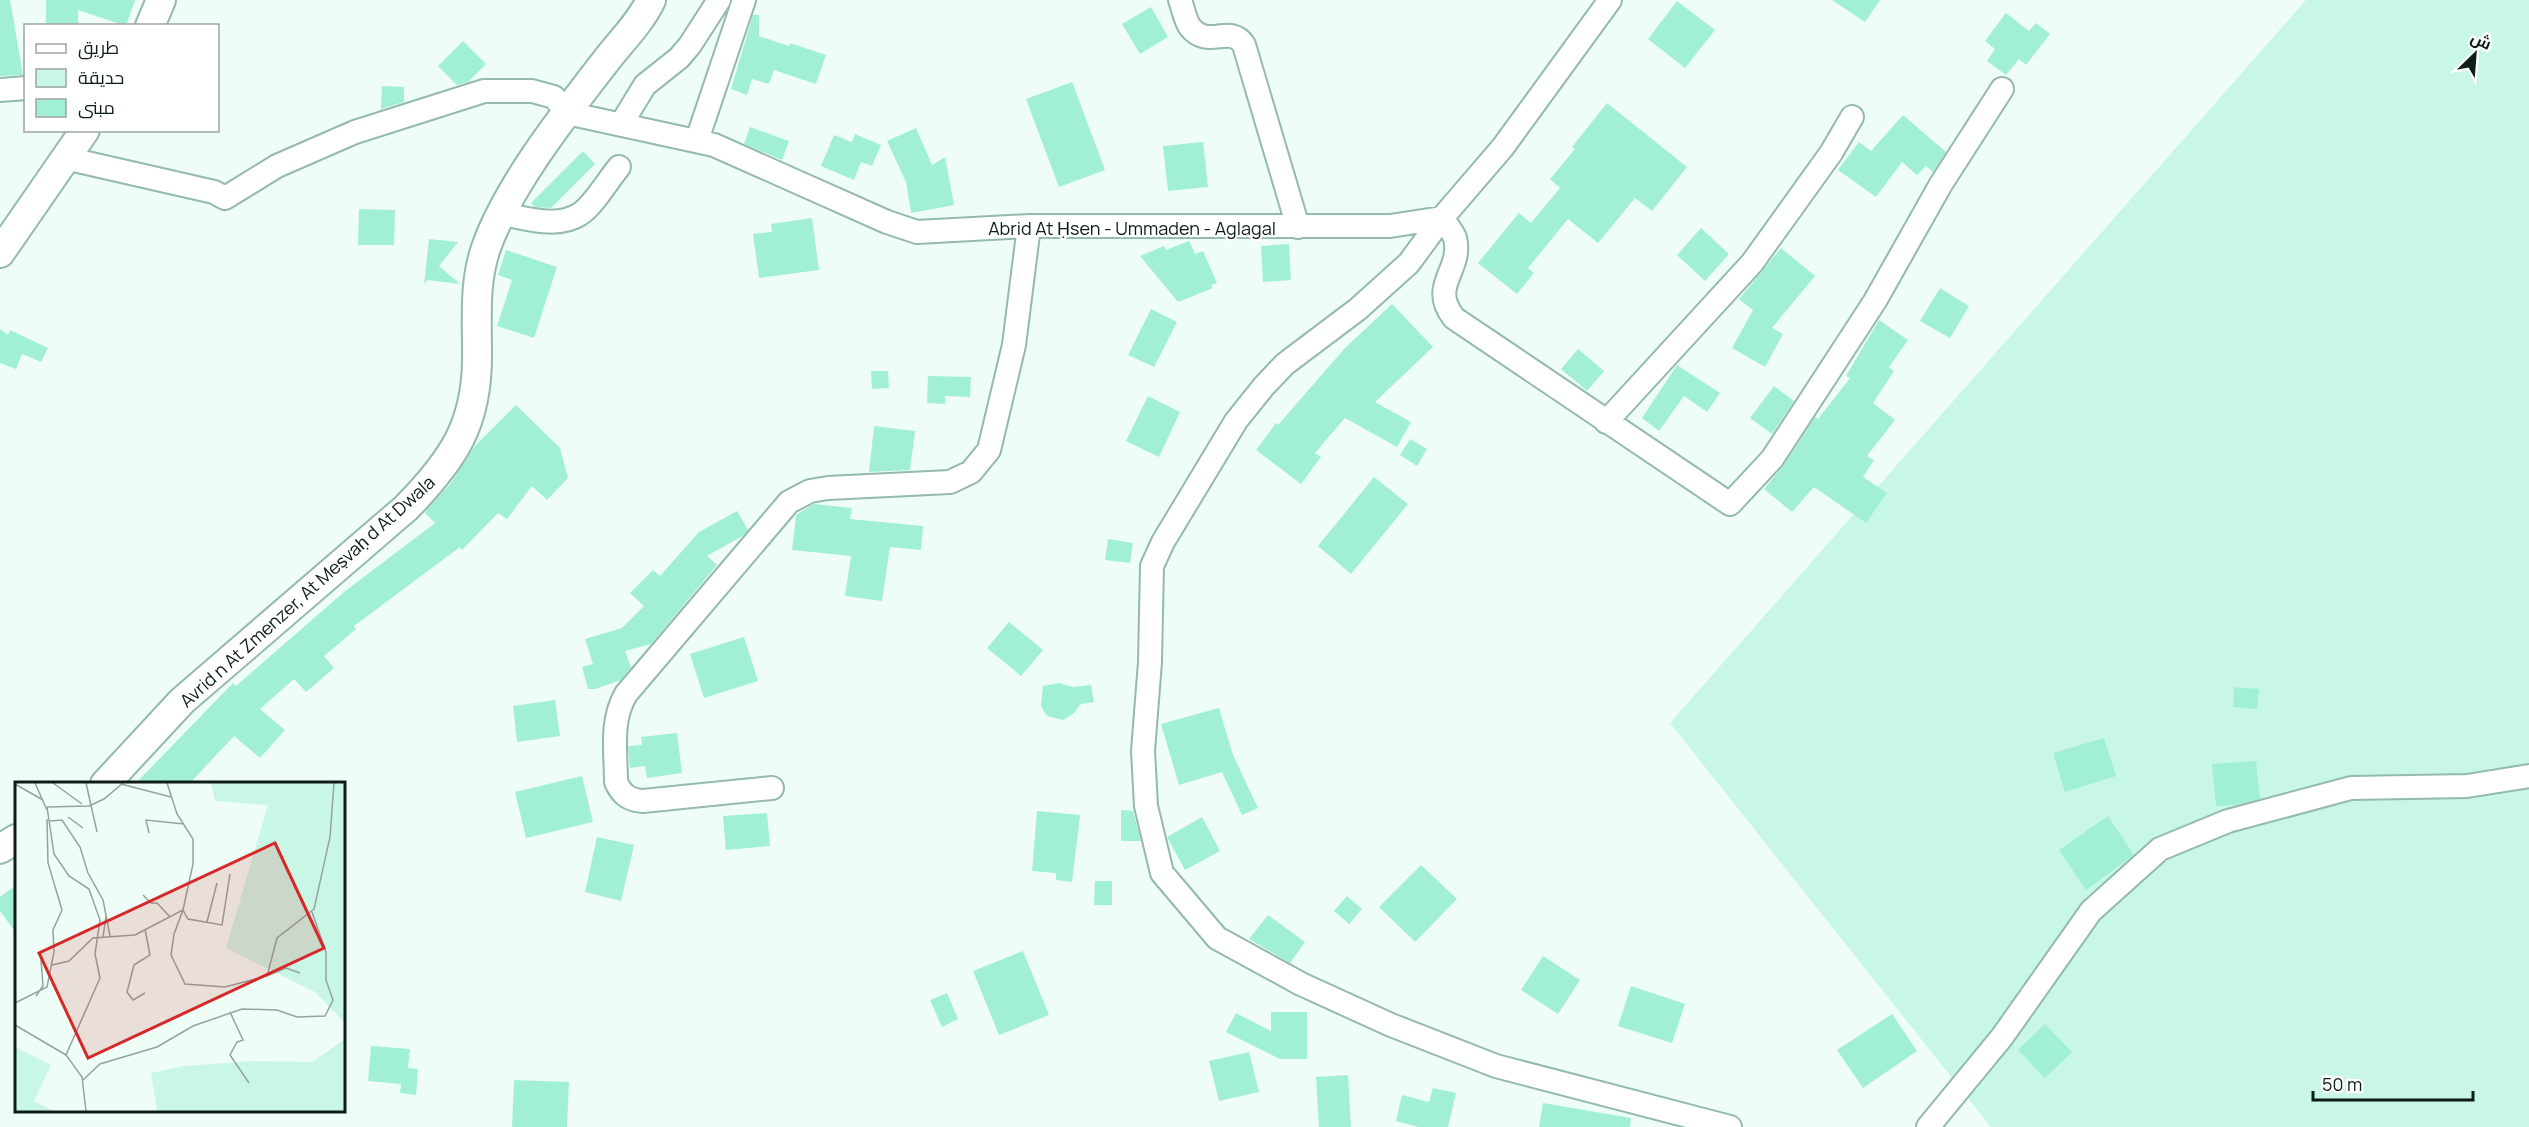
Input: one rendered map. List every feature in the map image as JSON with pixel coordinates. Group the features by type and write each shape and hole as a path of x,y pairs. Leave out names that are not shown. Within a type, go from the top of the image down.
{"main road":[{"path":"151,24 161,0"},
{"name":"Avrid n At Zmenzer, At Meṣvaḥ d At Dwala","path":"106,782 182,701 405,508 437,477 466,426 474,402 479,277 487,244 526,172 607,59 644,16 651,0"},
{"path":"0,253 84,132"},
{"path":"0,849 15,840"}],"street":[{"path":"625,125 626,116 645,85 679,58 719,0"},
{"path":"697,140 744,0"},
{"path":"1180,0 1188,25 1197,33 1208,38 1230,35 1238,38 1244,45 1298,227"},
{"path":"1610,0 1503,147 1442,218 1409,263 1358,309 1285,364 1264,386 1236,421 1163,542 1152,566 1150,663 1143,751 1146,806 1162,873 1217,938 1301,984 1391,1025 1496,1066 1730,1127"},
{"path":"0,90 24,88"},
{"path":"1442,218 1455,237 1456,257 1443,295 1445,306 1454,318 1730,504 1772,459 1784,441 1875,301 1941,184 2002,89"},
{"path":"65,158 214,192 225,198 277,166 355,132 484,91 532,91 554,97 567,113"},
{"name":"Abrid At Ḥsen - Ummaden - Aglagal","path":"567,113 697,140 769,169 886,222 917,232 1029,226 1390,226 1442,218"},
{"path":"1606,422 1752,263 1831,153 1852,117"},
{"path":"502,214 550,222 571,218 582,213 618,167"},
{"path":"772,788 631,800 621,791 616,782 615,723 618,707 626,694 789,502 810,491 828,488 950,482 971,472 988,450 1011,357 1029,226"},
{"path":"1928,1127 2002,1037 2091,911 2160,849 2228,821 2352,788 2467,786 2529,776"}],"green space":[{"path":"2306,0 2529,0 2529,1127 1991,1127 1670,723"}],"building":[{"path":"0,0 10,0 23,75 0,76"},
{"path":"46,0 135,0 127,24 120,24 78,10 78,24 46,24"},
{"path":"1832,0 1880,0 1865,22"},
{"path":"1677,1 1715,30 1685,68 1648,39"},
{"path":"1151,7 1168,37 1140,54 1122,24"},
{"path":"2006,13 2029,31 2036,23 2050,34 2026,65 2019,59 2006,75 1987,61 1995,49 1985,41"},
{"path":"753,15 759,15 759,36 826,55 816,84 774,70 769,84 752,79 747,95 731,89"},
{"path":"463,41 486,64 468,82 457,85 438,66"},
{"path":"1072,82 1105,170 1059,187 1026,99"},
{"path":"382,86 404,87 404,102 381,109"},
{"path":"1607,103 1687,167 1652,211 1635,198 1598,243 1568,219 1528,268 1534,273 1517,294 1478,263 1519,213 1531,223 1560,188 1550,179 1575,149 1572,147"},
{"path":"1903,115 1946,152 1933,172 1926,166 1917,175 1902,162 1876,197 1838,170 1859,142 1871,151"},
{"path":"750,127 789,141 782,160 744,144"},
{"path":"916,128 932,165 945,157 954,205 911,213 906,182 887,141"},
{"path":"855,134 881,145 872,166 861,162 854,180 821,166 834,135 852,142"},
{"path":"1203,142 1208,187 1168,191 1163,146"},
{"path":"583,151 595,164 551,208 535,207 531,203"},
{"path":"359,209 395,210 394,245 358,245"},
{"path":"812,218 819,270 759,278 753,234 772,232 771,224"},
{"path":"1701,228 1729,254 1705,281 1677,255"},
{"path":"429,239 458,242 439,266 460,284 427,280 424,284"},
{"path":"1189,241 1195,254 1203,251 1217,283 1211,285 1213,288 1178,302 1140,256 1164,246 1166,250"},
{"path":"1289,244 1291,280 1263,282 1261,246"},
{"path":"1781,248 1815,276 1772,328 1783,334 1765,367 1732,348 1753,310 1739,299"},
{"path":"506,250 557,267 534,338 497,326 512,280 498,275"},
{"path":"1940,288 1969,306 1950,338 1920,321"},
{"path":"1392,304 1433,347 1375,402 1411,422 1397,447 1345,418 1315,453 1321,457 1301,484 1256,450 1276,423 1278,425 1345,348"},
{"path":"1151,309 1177,322 1154,367 1128,355"},
{"path":"1879,320 1908,340 1889,367 1894,371 1873,403 1895,420 1867,456 1874,460 1863,477 1887,493 1866,523 1814,487 1792,512 1764,489 1783,466 1815,417 1818,419 1850,378 1846,376"},
{"path":"0,329 8,335 10,330 48,348 41,362 22,354 16,369 0,363"},
{"path":"1578,349 1604,371 1587,391 1561,369"},
{"path":"1677,365 1720,393 1707,412 1684,396 1659,431 1642,418"},
{"path":"871,371 888,371 889,388 872,389"},
{"path":"928,376 971,377 970,397 945,396 945,404 927,403"},
{"path":"1774,386 1794,401 1772,434 1750,418"},
{"path":"1148,396 1180,412 1159,457 1126,441"},
{"path":"516,405 560,448 568,478 547,500 532,486 507,519 498,513 462,550 460,547 354,626 356,629 324,656 334,668 306,692 294,679 260,709 285,730 260,758 234,736 191,782 137,782 233,683 236,686 344,592 435,523 425,513 427,509 451,483 475,446"},
{"path":"874,426 915,431 910,470 869,472"},
{"path":"1410,439 1427,449 1417,466 1400,455"},
{"path":"1374,477 1408,504 1351,574 1318,546"},
{"path":"814,504 852,508 850,519 923,526 921,550 890,547 882,601 845,596 851,556 792,550 796,515"},
{"path":"737,511 748,530 744,535 707,556 717,565 651,644 625,651 631,667 621,680 595,689 588,689 582,667 593,664 585,639 622,628 644,606 630,593 653,570 660,576 699,532"},
{"path":"1108,539 1133,543 1130,563 1105,560"},
{"path":"1009,622 1043,650 1021,676 987,648"},
{"path":"744,637 758,681 704,698 690,654"},
{"path":"1059,683 1073,687 1091,685 1094,702 1081,704 1073,714 1063,720 1047,716 1041,706 1043,686"},
{"path":"2234,687 2259,689 2257,709 2233,707"},
{"path":"555,700 560,736 517,742 513,706"},
{"path":"1219,708 1233,755 1258,808 1242,815 1222,772 1179,785 1161,724"},
{"path":"677,733 682,773 647,778 645,766 630,768 628,746 642,745 641,737"},
{"path":"2104,738 2116,776 2065,792 2053,753"},
{"path":"2256,761 2260,799 2236,805 2216,806 2212,764"},
{"path":"582,776 593,822 526,838 515,792"},
{"path":"1121,810 1133,811 1141,841 1121,841"},
{"path":"1037,811 1080,815 1072,882 1056,880 1056,873 1032,871"},
{"path":"767,813 770,846 726,850 723,816"},
{"path":"2108,816 2134,855 2086,890 2059,850"},
{"path":"1202,817 1220,851 1185,870 1167,837"},
{"path":"597,837 634,845 621,901 585,892"},
{"path":"1421,865 1457,899 1415,942 1379,907"},
{"path":"1095,881 1112,881 1112,905 1094,905"},
{"path":"15,886 15,932 0,911 0,897"},
{"path":"1347,896 1362,909 1349,924 1334,911"},
{"path":"1268,915 1305,942 1290,963 1249,939"},
{"path":"1023,951 1049,1015 999,1035 973,971"},
{"path":"1543,956 1580,980 1558,1014 1521,990"},
{"path":"1631,986 1685,1004 1672,1043 1618,1026"},
{"path":"947,993 958,1019 942,1027 930,1000"},
{"path":"1271,1012 1307,1012 1307,1059 1280,1059 1226,1032 1236,1013 1271,1031"},
{"path":"1892,1014 1917,1051 1863,1088 1837,1050"},
{"path":"2045,1024 2072,1052 2045,1078 2018,1050"},
{"path":"371,1046 410,1049 408,1068 418,1069 416,1095 400,1093 401,1084 368,1081"},
{"path":"1249,1052 1259,1092 1219,1101 1209,1061"},
{"path":"1348,1075 1351,1127 1319,1127 1316,1077"},
{"path":"514,1080 569,1082 567,1127 512,1127"},
{"path":"1433,1088 1456,1093 1448,1127 1418,1127 1396,1121 1402,1095 1429,1102"},
{"path":"1543,1103 1631,1118 1630,1127 1539,1127"}]}
